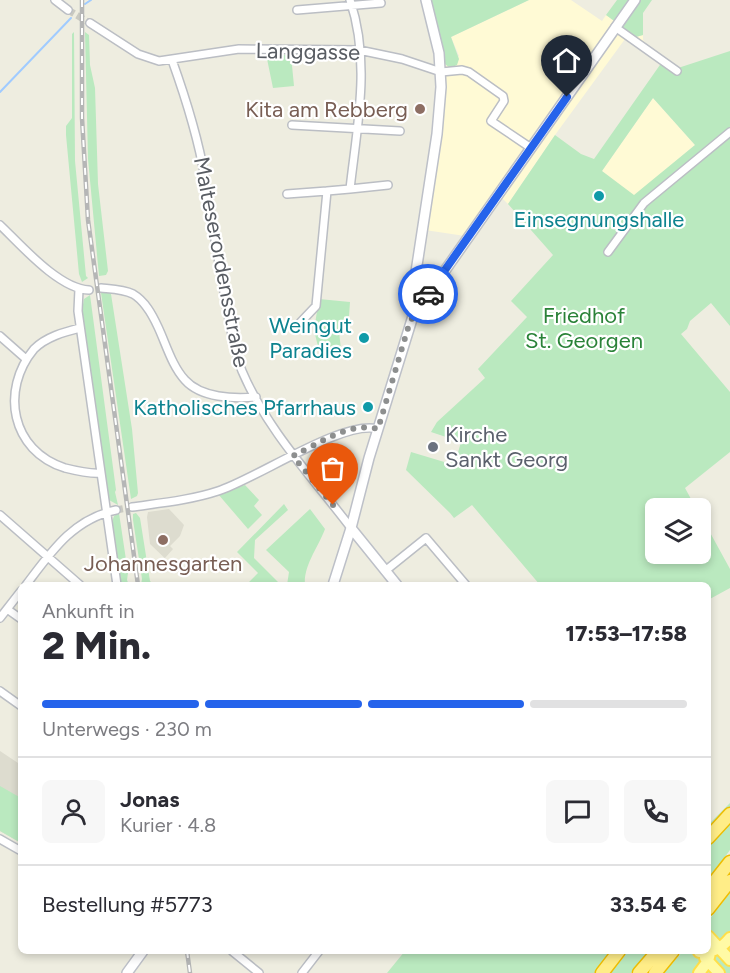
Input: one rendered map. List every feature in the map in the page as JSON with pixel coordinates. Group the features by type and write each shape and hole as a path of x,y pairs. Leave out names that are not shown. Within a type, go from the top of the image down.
{"highway":[{"path":"711,835 730,814"},
{"path":"711,886 730,862"},
{"path":"711,905 730,881"},
{"path":"602,973 617,954"},
{"path":"639,973 655,954"},
{"path":"655,973 671,954"}],"main road":[{"path":"712,946 730,938"},
{"path":"712,946 730,960"},
{"path":"712,946 719,973"},
{"path":"699,973 708,954"}],"street":[{"path":"55,0 68,10"},
{"path":"413,316 412,298 437,134 441,72 436,33 426,0"},
{"path":"334,582 413,316 635,0"},
{"path":"297,10 351,3 381,3"},
{"path":"350,189 362,92 359,50 351,3"},
{"path":"90,23 138,54 159,61 172,60"},
{"path":"615,27 677,71"},
{"name":"Langgasse","path":"172,60 239,49 359,50 402,59 441,72 462,70 469,72 503,96 504,101 491,120 492,124 531,148"},
{"name":"Malteserordensstraße","path":"172,60 187,100 200,150 219,266 237,354 256,397 293,456 351,528"},
{"path":"292,125 400,131"},
{"path":"608,252 644,203 730,132"},
{"path":"287,194 388,185"},
{"path":"297,326 316,306 327,191"},
{"path":"0,225 57,276 79,289 89,290"},
{"path":"101,288 122,290 132,294 144,304 154,318 175,364 186,381 194,387 206,393 223,396 256,397"},
{"path":"79,289 77,297 80,328 117,582"},
{"path":"80,328 42,343 26,359 15,379 11,395 13,414 21,434 38,453 54,464 92,474 101,473"},
{"path":"0,336 26,359"},
{"path":"132,507 215,492 255,476 347,431 366,427 378,429"},
{"path":"28,582 47,557 87,519 116,510"},
{"path":"0,515 76,582"},
{"path":"351,528 394,582"},
{"path":"385,571 426,538 463,582"},
{"path":"0,618 18,595"},
{"path":"7,609 18,617"},
{"path":"0,691 18,704"},
{"path":"0,839 18,849"},
{"path":"127,973 141,954"},
{"path":"236,954 259,973"},
{"path":"302,973 316,954"}],"shaded area":[{"path":"529,0 571,0 602,21 606,15 636,37 643,35 643,40 653,51 678,68 679,75 674,74 662,62 625,39 508,204 496,192 465,236 425,230 441,127 445,64 446,66 459,56 451,37"},
{"path":"653,98 695,145 634,196 602,171"},
{"name":"Johannesgarten","path":"169,509 184,525 180,536 170,546 173,549 165,558 172,565 150,544 147,517 148,512"},
{"path":"0,751 18,763 18,841 0,831"}],"green space":[{"path":"429,0 529,0 451,37 459,59 457,65 450,68 445,64"},
{"path":"617,0 652,0 643,13 643,35 636,37 606,15"},
{"path":"74,32 75,161 88,278 82,282 79,274 66,135 66,126 72,118 72,34"},
{"path":"85,32 89,35 90,65 95,88 98,184 108,271 106,275 99,276 88,159"},
{"name":"Friedhof St. Georgen","path":"730,51 730,326 711,303 690,321 687,329 681,334 730,392 730,452 685,488 690,498 645,498 645,564 711,564 711,534 730,569 730,588 711,598 711,582 537,582 472,505 454,518 406,470 411,452 451,464 457,456 461,442 431,432 437,422 485,378 478,369 527,317 511,301 553,255 508,204 555,135 581,154 594,159 662,62 679,75 678,68","holes":["653,98 695,145 634,195 602,171"]},
{"path":"266,54 291,55 294,86 273,88"},
{"path":"109,292 132,429 138,493 131,499 101,293"},
{"path":"90,295 118,505 109,500 82,310 84,299"},
{"path":"319,299 350,302 349,316 338,323 341,349 320,355 314,330"},
{"path":"245,485 259,500 254,506 262,515 248,529 218,494"},
{"path":"284,504 288,510 255,540 254,558 278,582 249,582 258,573 237,552"},
{"path":"310,509 325,529 309,563 305,582 287,582 289,572 266,550"},
{"path":"119,513 128,582 120,582 112,522 114,516"},
{"path":"136,513 140,518 151,582 142,582 133,514"},
{"path":"0,786 18,796 18,841 0,831"},
{"path":"730,803 730,850 711,876 711,822"},
{"path":"730,893 730,973 664,973 680,954 711,954 711,917"},
{"path":"403,954 613,954 599,973 387,973"},
{"path":"621,954 647,954 631,973 607,973"}],"waterway":[{"path":"85,4 91,0"},
{"path":"0,92 71,18"}],"tunnel":[{"path":"68,10 90,23"},
{"path":"116,510 132,507"}],"railway":[{"path":"82,0 82,118 88,220 138,582"},
{"path":"187,954 190,973"}],"way so far":[{"path":"333,505 293,456 347,431 366,427 378,429 408,328 428,294"}],"place":[{"name":"Kita am Rebberg","path":"420,109"},
{"name":"Einsegnungshalle","path":"599,196"},
{"name":"Weingut Paradies","path":"364,338"},
{"name":"Katholisches Pfarrhaus","path":"368,407"},
{"name":"Kirche Sankt Georg","path":"433,447"},
{"name":"Johannesgarten","path":"163,540"}],"route":[{"path":"428,294 567,97"}]}
